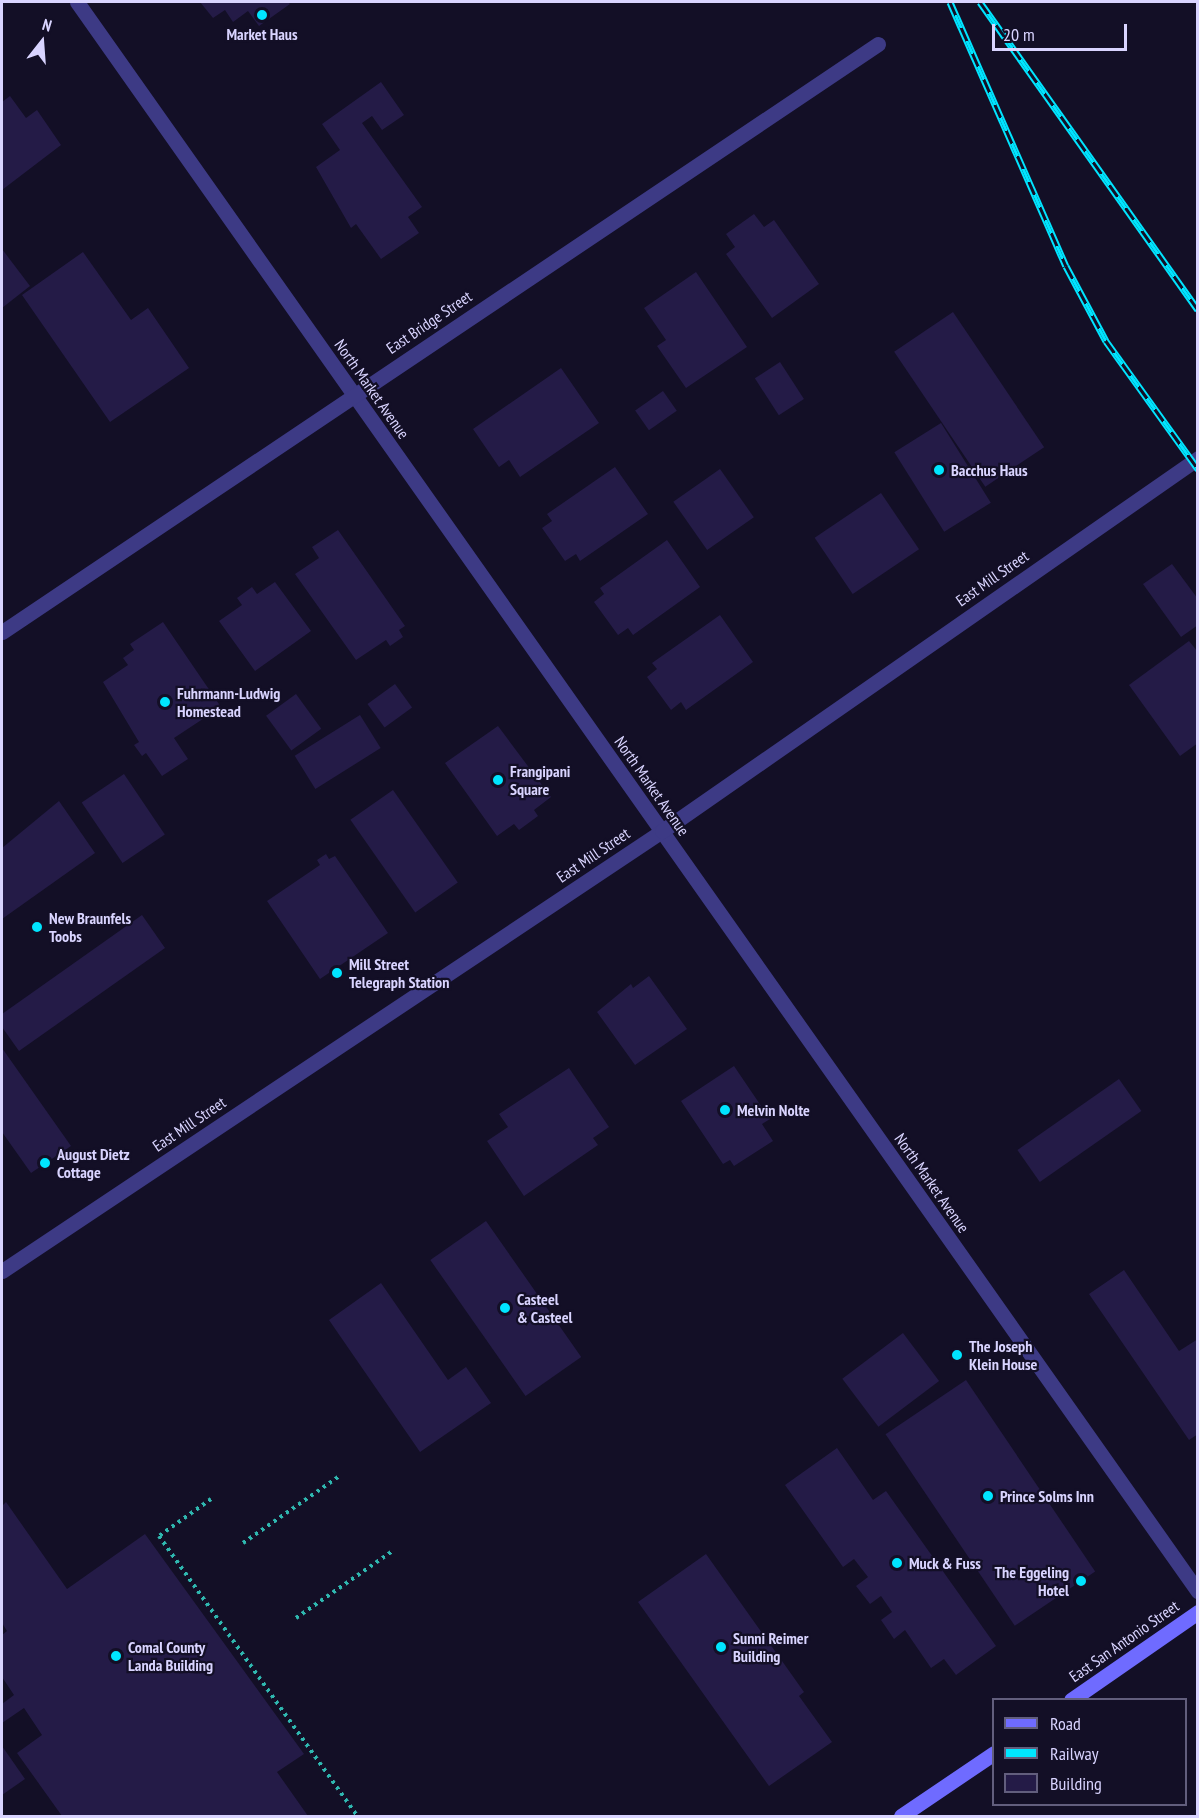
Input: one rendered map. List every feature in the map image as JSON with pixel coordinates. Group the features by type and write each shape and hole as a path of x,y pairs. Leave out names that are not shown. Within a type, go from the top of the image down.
{"main road":[{"name":"East San Antonio Street","path":"1074,1698 1197,1612"},
{"path":"901,1816 992,1754"}],"street":[{"name":"North Market Avenue","path":"77,2 1197,1592"},
{"name":"East Bridge Street","path":"2,632 353,394 878,44"},
{"name":"East Mill Street","path":"2,1271 662,831 1197,458"}],"path":[{"path":"243,1544 338,1477"},
{"path":"211,1499 159,1536 357,1816"},
{"path":"296,1618 391,1552"}],"building":[{"name":"Market Haus","path":"200,2 288,2 290,4 259,26 248,11 233,22 225,10 213,18"},
{"path":"381,82 404,115 382,130 372,116 362,123 422,207 408,217 419,233 381,259 356,224 351,228 316,167 340,150 322,124"},
{"path":"10,96 26,118 37,110 61,145 2,190 2,102"},
{"path":"754,214 764,227 774,220 819,284 772,318 726,254 735,247 726,234"},
{"path":"2,249 30,286 2,308"},
{"path":"83,252 131,320 148,308 189,368 110,422 22,295"},
{"path":"696,272 747,347 686,388 657,346 666,340 644,308"},
{"path":"953,312 1044,447 985,487 894,352"},
{"path":"780,362 804,399 779,415 755,378"},
{"path":"561,368 599,423 520,477 509,460 499,467 473,429"},
{"path":"663,391 677,411 649,430 635,411"},
{"name":"Bacchus Haus","path":"941,423 991,503 944,532 894,452"},
{"path":"615,467 648,514 580,561 576,554 565,561 542,528 552,521 547,514"},
{"path":"720,469 754,517 707,550 673,502"},
{"path":"881,493 919,549 853,594 815,538"},
{"path":"338,530 405,626 399,630 403,637 390,646 386,640 356,660 295,574 319,558 312,547"},
{"path":"667,540 700,587 633,635 628,628 618,635 594,602 604,594 600,588"},
{"path":"1172,564 1198,599 1198,625 1181,637 1143,584"},
{"path":"275,582 311,631 255,671 219,621 242,605 237,598 252,587 257,594"},
{"path":"720,615 753,662 686,710 681,702 671,710 647,677 657,669 652,663"},
{"name":"Fuhrmann-Ludwig Homestead","path":"163,622 221,707 174,738 188,759 162,776 146,753 142,756 134,745 139,742 103,682 128,665 123,658 134,650 130,644"},
{"path":"1189,641 1198,652 1198,743 1180,756 1129,685"},
{"path":"395,684 412,707 385,727 367,704"},
{"path":"296,694 321,729 291,751 266,716"},
{"path":"360,715 381,748 315,789 295,756"},
{"name":"Frangipani Square","path":"498,726 551,797 534,810 538,816 519,830 514,824 497,836 445,763"},
{"path":"124,774 165,835 123,863 82,803"},
{"path":"393,790 458,883 415,912 350,820"},
{"path":"59,801 95,853 2,919 2,848"},
{"path":"326,854 329,859 335,856 388,933 320,979 267,901 320,865 317,860"},
{"path":"142,915 165,948 19,1051 2,1027 2,1014"},
{"path":"649,976 687,1029 635,1065 597,1012 631,984 633,988"},
{"path":"2,1048 71,1146 31,1173 2,1132"},
{"name":"Melvin Nolte","path":"734,1066 770,1119 762,1124 773,1141 734,1166 730,1160 723,1164 681,1101"},
{"path":"569,1068 609,1127 593,1138 598,1145 524,1196 487,1141 508,1127 499,1114"},
{"path":"1119,1079 1141,1111 1040,1182 1017,1150"},
{"name":"Casteel & Casteel","path":"486,1221 581,1357 526,1396 430,1260"},
{"path":"1124,1270 1179,1351 1198,1339 1198,1434 1189,1440 1089,1294"},
{"path":"381,1283 448,1380 466,1367 491,1403 420,1452 329,1320"},
{"path":"903,1333 939,1381 878,1427 842,1379"},
{"name":"Prince Solms Inn","path":"966,1380 1095,1572 1015,1626 886,1434"},
{"name":"Muck & Fuss","path":"837,1448 873,1500 886,1491 996,1646 956,1675 944,1659 931,1668 905,1630 894,1639 881,1620 892,1612 881,1596 870,1604 856,1586 868,1577 854,1559 843,1567 785,1485"},
{"name":"Comal County Landa Building","path":"6,1502 67,1589 145,1534 304,1754 277,1772 308,1816 62,1816 17,1753 42,1735 24,1708 2,1723 2,1704 14,1695 2,1677 2,1635 7,1631 2,1623 2,1506"},
{"name":"Sunni Reimer Building","path":"706,1554 804,1692 799,1696 832,1742 769,1786 638,1602"},
{"path":"2,1746 25,1779 2,1795"}],"railway":[{"path":"950,2 1066,266 1106,341 1198,469"},
{"path":"980,2 1198,310"}],"place":[{"name":"Market Haus","path":"262,15"},
{"name":"Bacchus Haus","path":"939,470"},
{"name":"Fuhrmann-Ludwig Homestead","path":"165,702"},
{"name":"Frangipani Square","path":"498,780"},
{"name":"New Braunfels Toobs","path":"37,927"},
{"name":"Mill Street Telegraph Station","path":"337,973"},
{"name":"Melvin Nolte","path":"725,1110"},
{"name":"August Dietz Cottage","path":"45,1163"},
{"name":"Casteel & Casteel","path":"505,1308"},
{"name":"The Joseph Klein House","path":"957,1355"},
{"name":"Prince Solms Inn","path":"988,1496"},
{"name":"Muck & Fuss","path":"897,1563"},
{"name":"The Eggeling Hotel","path":"1081,1581"},
{"name":"Sunni Reimer Building","path":"721,1647"},
{"name":"Comal County Landa Building","path":"116,1656"}]}
